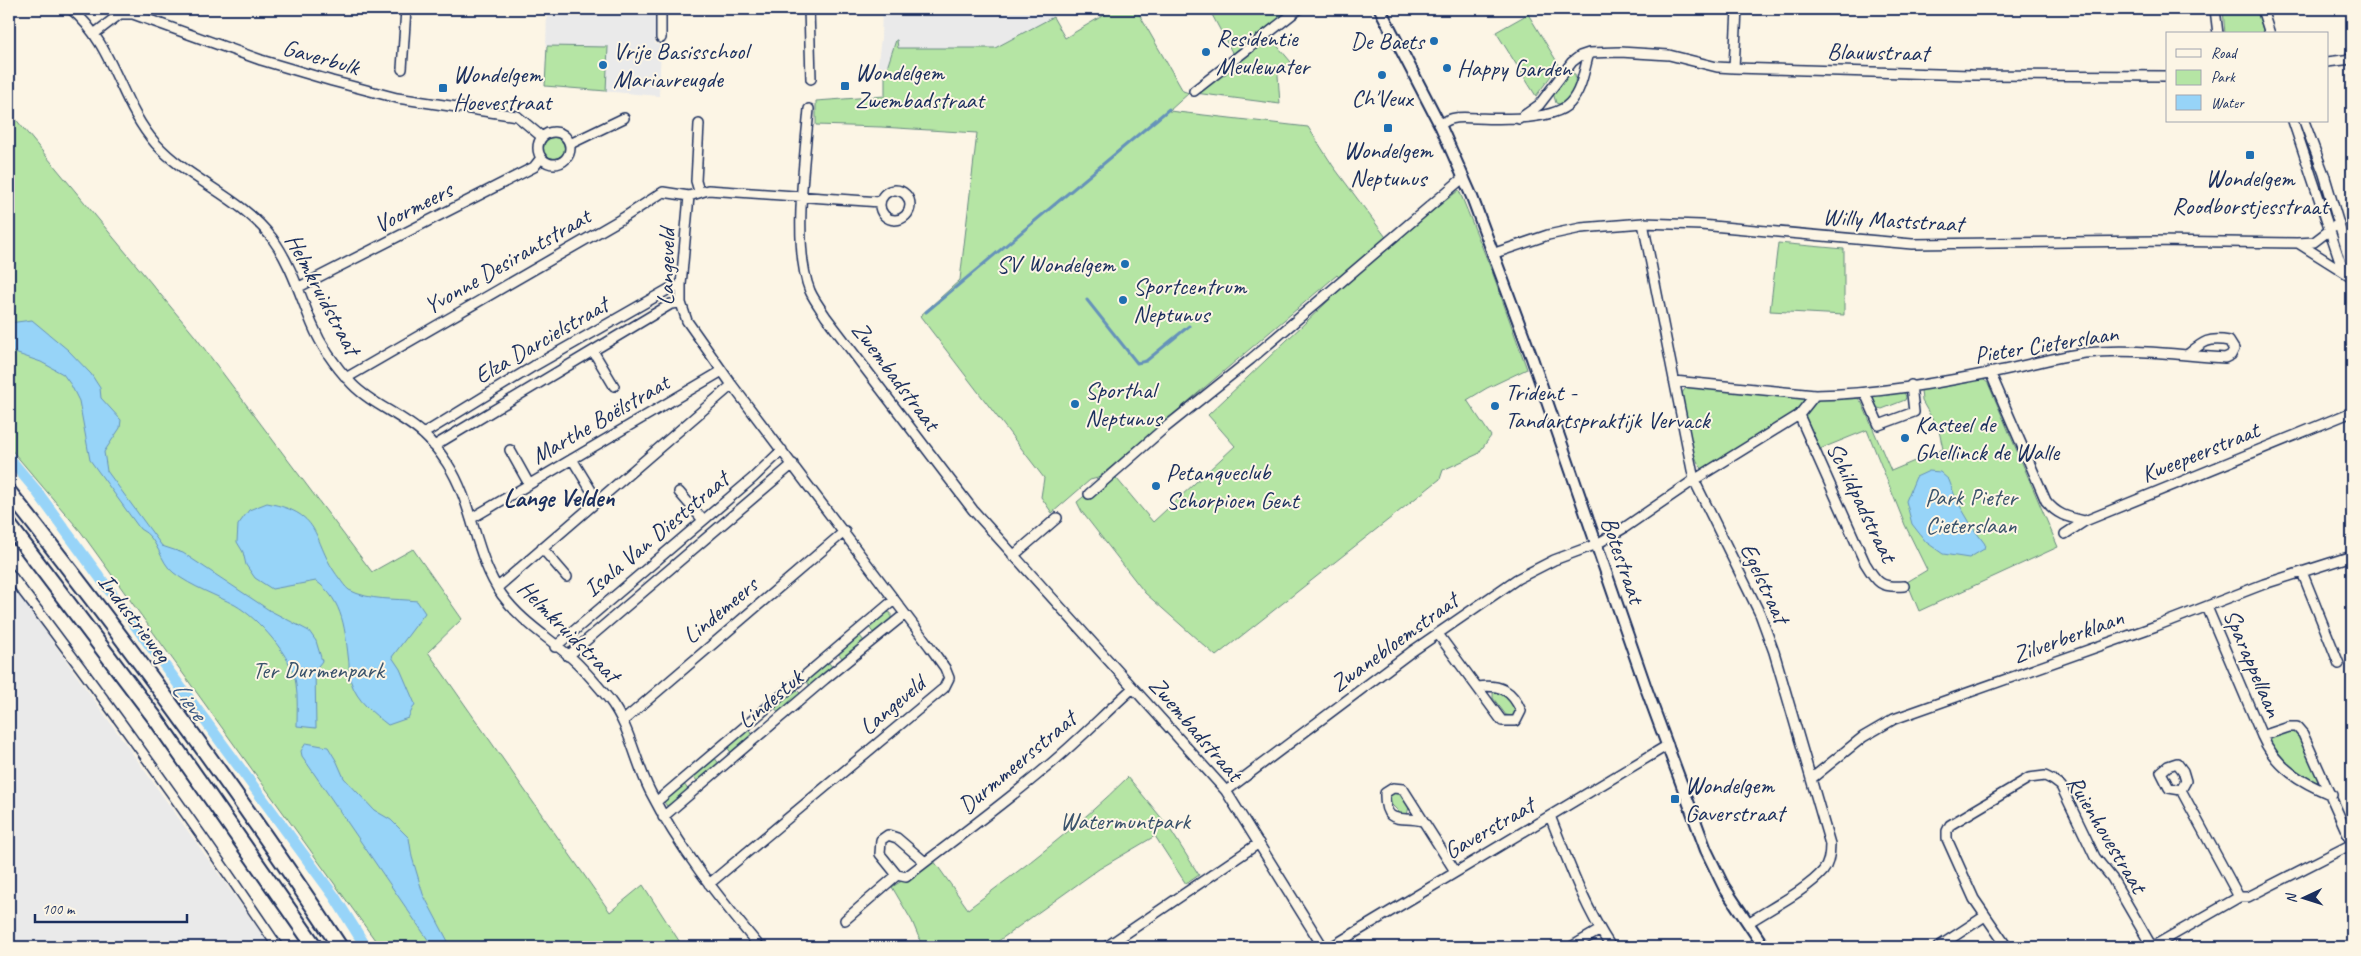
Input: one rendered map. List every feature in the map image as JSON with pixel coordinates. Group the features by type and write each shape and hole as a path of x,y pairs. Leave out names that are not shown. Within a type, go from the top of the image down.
{"highway":[{"name":"Industrieweg","path":"9,492 137,658 299,885 340,947"},
{"name":"Industrieweg","path":"9,525 155,718 315,947"}],"street":[{"name":"Helmkruidstraat","path":"71,9 94,34 107,54 127,100 156,144 172,159 239,205 257,220 274,240 299,287 313,327 329,357 346,378 354,387 423,434 446,462 462,490 478,542 498,587 519,615 568,656 609,699 623,721 649,789 663,816 709,884 760,947"},
{"path":"402,69 406,9"},
{"path":"661,9 661,38"},
{"path":"809,9 811,80"},
{"path":"1194,91 1299,9"},
{"name":"Botestraat","path":"1380,9 1440,125 1464,178 1532,358 1706,850 1724,887 1764,947"},
{"path":"1734,68 1737,9"},
{"path":"2215,9 2218,32"},
{"path":"2262,9 2269,32"},
{"name":"Gaverbulk","path":"94,34 120,14 133,14 261,60 332,81 397,98 517,116 542,136"},
{"name":"Blauwstraat","path":"1589,53 1620,52 1669,55 1717,67 1734,68 1971,74 2166,76"},
{"path":"1440,125 1457,117 1519,119 1560,110 1568,105 1578,90 1589,53"},
{"path":"1519,119 1542,101 1572,62 1580,56 1589,53"},
{"path":"2328,62 2352,59"},
{"name":"Zwembadstraat","path":"809,109 802,197 802,249 804,270 810,291 826,317 973,510 1226,791 1323,947"},
{"path":"570,144 624,118"},
{"path":"2294,122 2330,230 2348,269"},
{"path":"2304,122 2324,174 2339,223 2348,269"},
{"path":"699,124 696,181 699,191"},
{"path":"550,132 558,132 566,136 570,144 570,154 561,163 549,163 541,158 538,147 542,136 550,132"},
{"name":"Voormeers","path":"299,287 534,167 541,158"},
{"path":"1089,494 1161,431 1251,359 1464,178"},
{"path":"689,196 699,191 708,190 880,202"},
{"name":"Yvonne Desirantstraat","path":"346,378 623,218 663,192 689,196"},
{"name":"Langeveld","path":"689,196 681,285 681,303 687,321 732,385 845,531 945,668 949,678 948,683 709,884"},
{"name":"Willy Maststraat","path":"1492,254 1548,235 1581,228 1643,223 1701,225 1912,244 2155,241 2297,243 2314,242 2339,223"},
{"name":"Egelstraat","path":"1643,223 1694,480 1760,614 1774,652 1830,844 1829,858 1824,870 1799,890 1748,922"},
{"name":"Willy Maststraat","path":"2297,243 2348,269 2352,277"},
{"name":"Elza Darcielstraat","path":"423,434 534,366 669,289 681,285"},
{"name":"Elza Darcielstraat","path":"434,446 671,304 681,303"},
{"path":"593,351 614,386"},
{"name":"Pieter Cieterslaan","path":"1674,381 1815,395 1864,393 2084,354 2124,351 2187,355"},
{"path":"531,387 534,366"},
{"name":"Marthe Boëlstraat","path":"472,518 722,371"},
{"path":"1990,372 2046,501 2053,510 2063,517 2085,521"},
{"path":"498,587 732,385"},
{"path":"1864,393 1879,425 1914,412 1911,385"},
{"name":"Zwanebloemstraat","path":"1226,791 1438,634 1517,579 1554,560 1597,544 1694,480 1799,415 1815,395"},
{"name":"Kweepeerstraat","path":"2065,534 2085,521 2352,412"},
{"name":"Schildpadstraat","path":"1799,415 1865,563 1874,578 1888,587 1904,586"},
{"path":"510,450 529,484"},
{"name":"Isala Van Dieststraat","path":"555,646 782,450"},
{"path":"572,459 597,500"},
{"name":"Isala Van Dieststraat","path":"568,656 793,464"},
{"path":"679,492 703,520"},
{"path":"1013,556 1058,518"},
{"name":"Lindemeers","path":"623,721 845,531"},
{"path":"542,548 567,577"},
{"name":"Zilverberklaan","path":"1811,779 1863,737 1894,719 2207,607 2264,584 2352,556"},
{"path":"2302,572 2339,664"},
{"path":"9,573 85,672 210,846 278,947"},
{"name":"Lindestuk","path":"656,802 894,600"},
{"name":"Sparappellaan","path":"2207,607 2262,736 2275,759 2288,772 2304,783 2332,795"},
{"name":"Lindestuk","path":"663,816 818,684 905,614"},
{"path":"1438,634 1502,721 1516,721 1521,711 1516,699 1505,688 1492,685 1478,687"},
{"name":"Durmmeersstraat","path":"896,874 906,877 1044,770 1133,688"},
{"name":"Sparappellaan","path":"2262,736 2290,727 2297,727 2303,734 2332,795 2352,844"},
{"name":"Gaverstraat","path":"1330,947 1668,745"},
{"name":"Ruienhovestraat","path":"2007,947 1974,899 1947,840 1947,831 1955,822 2030,778 2045,776 2060,786 2095,857 2112,878 2152,947"},
{"path":"1422,821 1398,820 1388,812 1384,804 1385,793 1393,788 1403,789 1455,871"},
{"path":"2181,790 2239,897"},
{"path":"1550,816 1576,884 1611,947"},
{"path":"845,920 896,874 880,854 881,840 888,834 897,838 925,862"},
{"path":"1106,947 1259,843"},
{"path":"2152,947 2239,897 2248,897 2352,844"},
{"path":"1938,947 1985,916"},
{"path":"1571,947 1600,930"}],"shaded area":[{"name":"Vrije Basisschool Mariavreugde","path":"547,9 656,9 655,44 661,45 659,96 545,86"},
{"path":"882,9 1049,9 1053,17 995,48 898,48 896,40 887,67 877,70"},
{"path":"9,582 17,592 271,947 9,947"}],"green space":[{"path":"1114,9 1136,9 1183,91 1189,93 1169,111 1308,127 1333,166 1391,244 1459,190 1493,274 1527,369 1467,400 1491,436 1478,454 1443,470 1440,479 1216,656 1145,593 1082,512 1077,502 1112,473 1153,522 1235,446 1208,415 1345,285 1337,275 1098,478 1090,480 1052,513 1041,497 1044,478 920,316 960,280 977,133 816,125 816,101 885,96 885,74 896,40 898,48 995,48 1053,17 1065,38"},
{"path":"1209,9 1293,9 1234,56"},
{"path":"2223,9 2257,9 2263,32 2225,32"},
{"path":"1528,14 1559,65 1536,96 1496,32"},
{"path":"1269,36 1291,62 1278,75 1280,104 1195,93"},
{"path":"547,46 608,47 606,91 545,86"},
{"path":"1571,73 1575,74 1575,79 1574,88 1570,96 1559,104 1556,103 1553,93"},
{"name":"Ter Durmenpark","path":"9,111 194,335 372,572 413,549 462,619 428,652 610,912 643,885 683,947 380,947 81,532 9,447"},
{"path":"554,136 559,137 565,143 565,153 559,159 554,160 549,159 543,153 542,148 543,143 549,137"},
{"path":"1778,243 1844,249 1844,315 1770,311"},
{"name":"Park Pieter Cieterslaan","path":"1981,378 1988,383 2058,547 1919,611 1907,582 1927,570 1905,525 1867,430 1820,449 1803,411 1703,469 1695,456 1692,446 1682,393 1688,385 1856,396 1862,403 1891,471 1943,449 1939,431 1922,401 1921,390"},
{"path":"1904,392 1905,400 1882,409 1874,407 1871,395"},
{"path":"886,612 891,613 891,619 874,634 869,627"},
{"path":"859,635 864,641 843,659 838,653"},
{"path":"828,662 833,668 811,687 805,680"},
{"path":"796,689 801,694 780,714 774,707"},
{"path":"1501,690 1516,708 1516,712 1512,716 1506,715 1493,698 1493,693"},
{"path":"748,729 753,736 732,754 727,747"},
{"path":"2292,730 2298,734 2306,746 2320,782 2316,783 2290,766 2270,743 2272,736"},
{"path":"715,758 719,764 698,782 693,776"},
{"name":"Watermuntpark","path":"1128,777 1168,826 1199,875 1186,884 1155,836 1099,869 990,947 920,947 922,945 912,921 892,887 934,861 968,909 1071,829"},
{"path":"684,784 689,791 667,806 664,802"},
{"path":"1396,792 1401,793 1409,807 1407,815 1402,815 1389,802 1390,796"}],"water":[{"path":"32,320 68,350 91,374 100,388 101,398 121,420 120,428 104,452 107,471 162,546 183,553 269,610 309,631 316,641 322,661 315,670 316,728 297,726 297,695 293,673 273,639 254,619 235,605 174,573 165,563 151,538 140,529 90,460 79,401 63,374 41,362 9,351 9,323"},
{"path":"1929,471 1940,472 1949,480 1956,499 1985,544 1984,549 1969,558 1943,554 1926,542 1912,524 1906,501 1916,477"},
{"path":"267,503 299,514 308,522 314,530 330,564 342,583 349,590 374,598 417,601 425,613 392,657 400,669 415,704 408,718 388,725 366,706 357,695 350,677 342,618 338,607 325,589 316,581 272,589 255,578 246,565 243,552 237,542 238,525 249,510"},
{"path":"306,743 328,747 344,778 374,810 391,820 409,838 412,857 423,894 451,947 433,947 302,756 301,751"}],"waterway":[{"path":"926,312 1169,109"},
{"path":"1087,300 1137,363 1146,361 1189,326"},
{"name":"Lieve","path":"9,458 35,489 334,896 366,947"}],"place":[{"name":"De Baets","path":"1434,41"},
{"name":"Residentie Meulewater","path":"1206,52"},
{"name":"Vrije Basisschool Mariavreugde","path":"603,65"},
{"name":"Happy Garden","path":"1447,68"},
{"name":"Ch'Veux","path":"1382,75"},
{"name":"Wondelgem Zwembadstraat","path":"845,86"},
{"name":"Wondelgem Hoevestraat","path":"443,88"},
{"name":"Wondelgem Neptunus","path":"1388,128"},
{"name":"Wondelgem Roodborstjesstraat","path":"2250,155"},
{"name":"SV Wondelgem","path":"1125,264"},
{"name":"Sportcentrum Neptunus","path":"1123,300"},
{"name":"Sporthal Neptunus","path":"1075,404"},
{"name":"Trident - Tandartspraktijk Vervack","path":"1495,406"},
{"name":"Kasteel de Ghellinck de Walle","path":"1905,438"},
{"name":"Petanqueclub Schorpioen Gent","path":"1156,486"},
{"name":"Wondelgem Gaverstraat","path":"1675,799"}],"district":[{"name":"Lange Velden","path":"559,497"}]}
